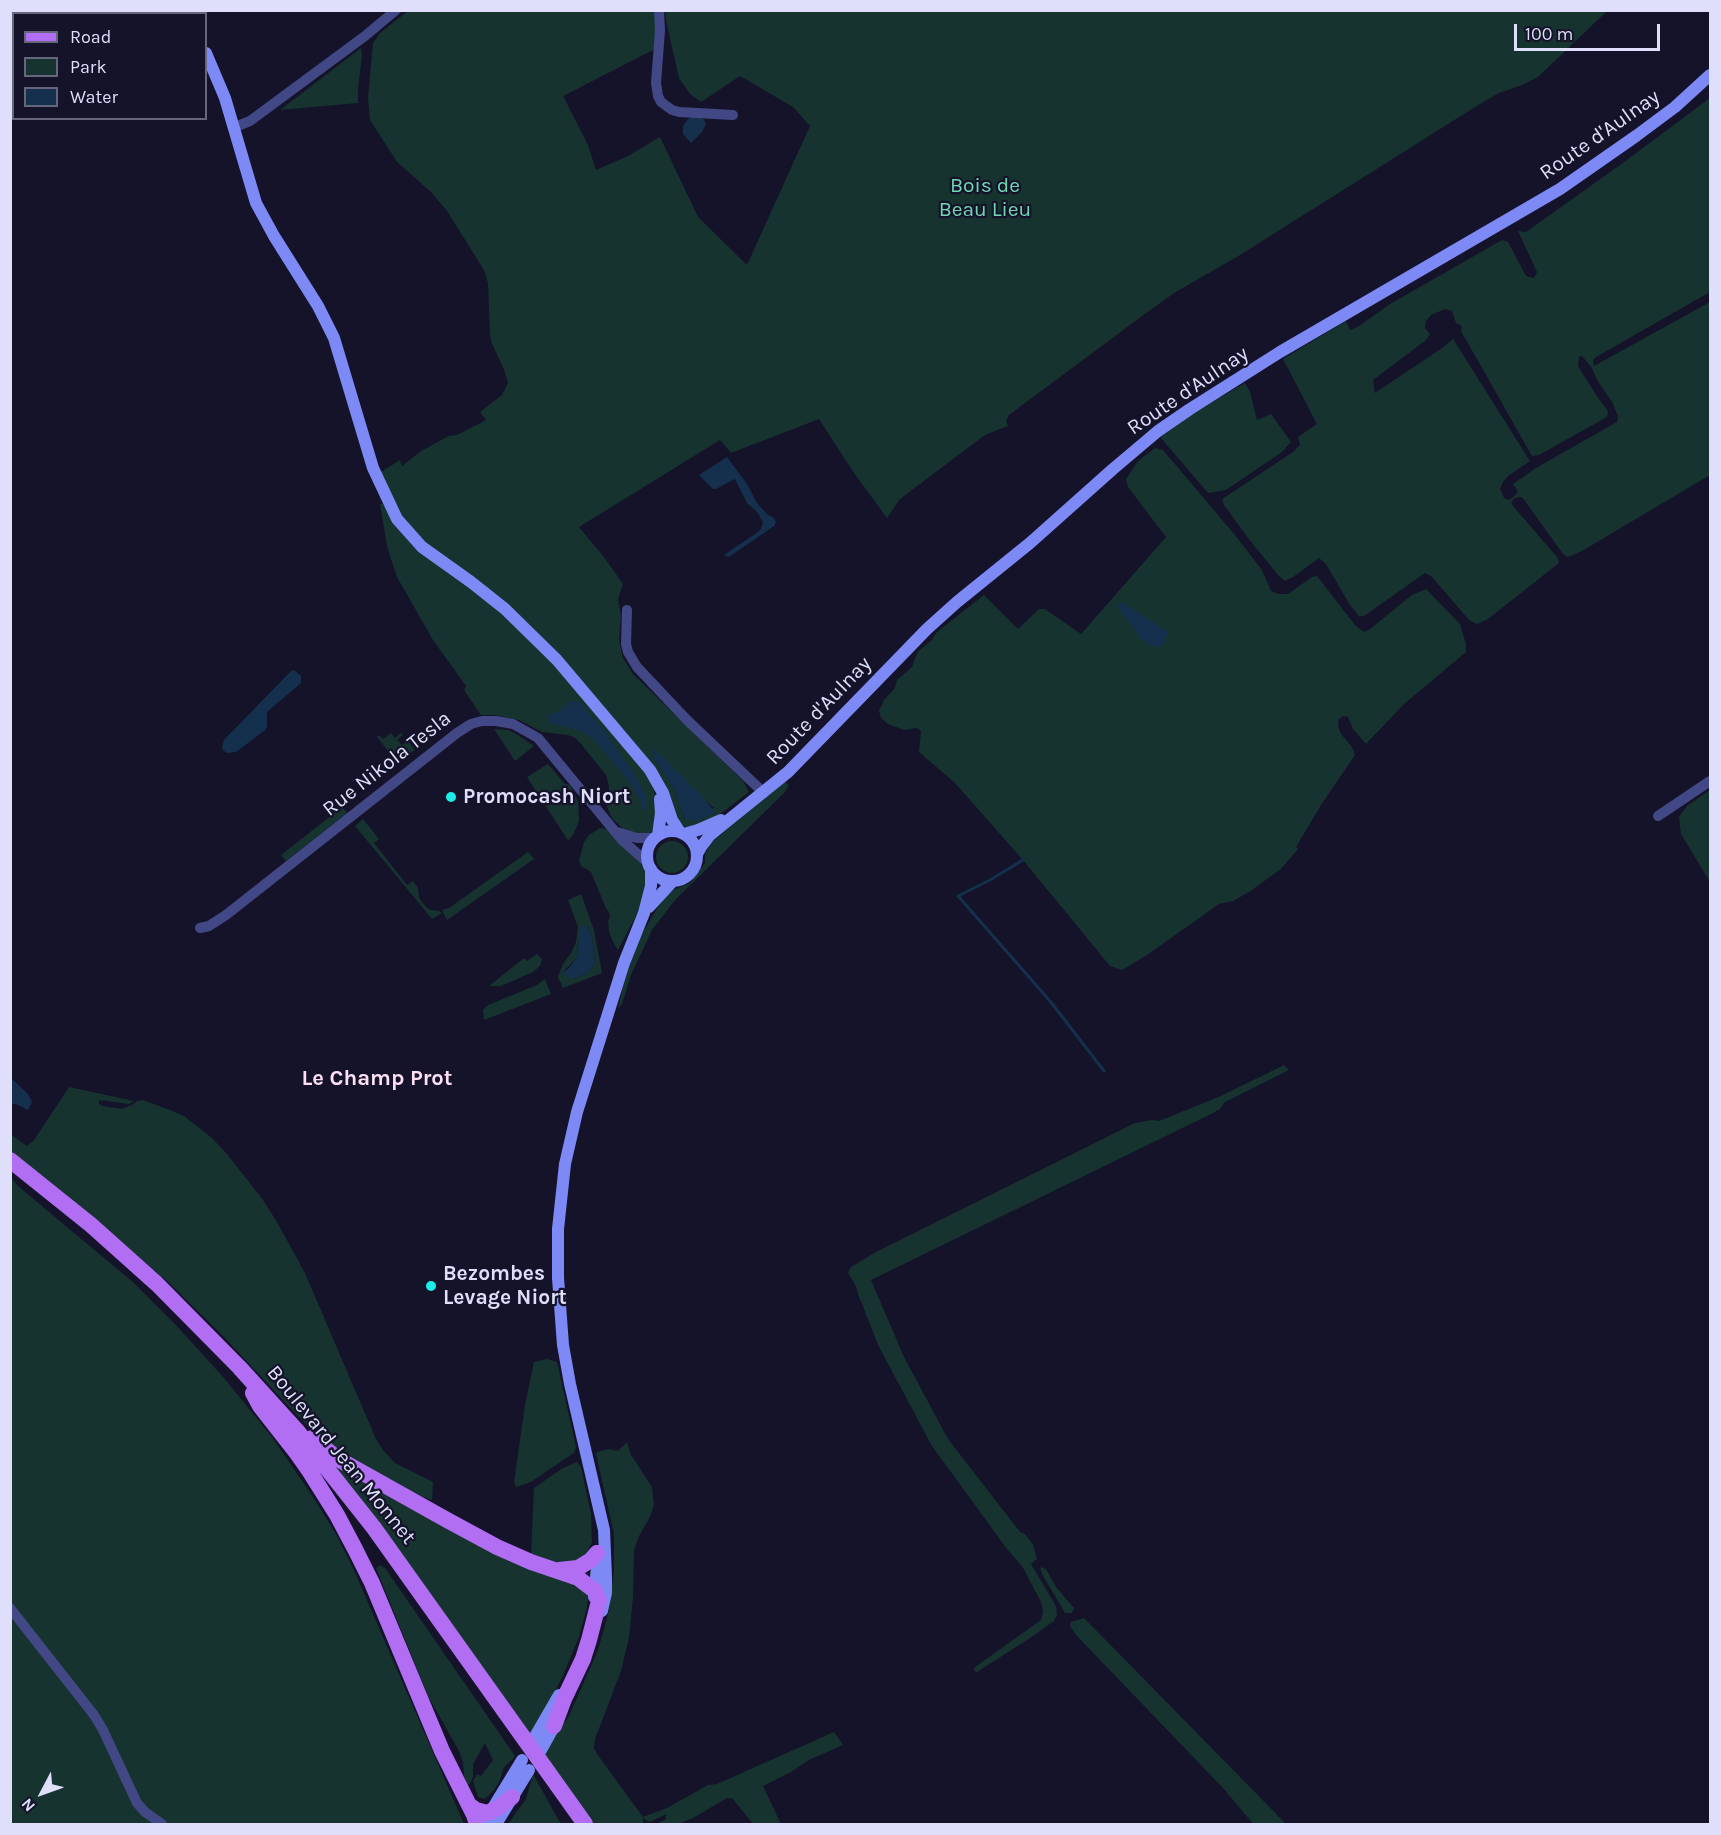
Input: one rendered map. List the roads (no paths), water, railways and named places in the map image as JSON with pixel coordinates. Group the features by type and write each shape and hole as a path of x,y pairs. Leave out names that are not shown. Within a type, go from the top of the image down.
{"main road":[{"name":"Boulevard Jean Monnet","path":"10,1160 91,1225 157,1284 217,1344 258,1392 399,1571 577,1824"},
{"name":"Boulevard Jean Monnet","path":"10,1168 86,1229 138,1276 258,1392 328,1468 494,1694 585,1824"},
{"path":"477,1824 442,1751 372,1583 355,1549 322,1491 296,1452 260,1406 258,1392 271,1394 311,1436 346,1463 497,1547 531,1562 578,1578 595,1591 599,1601 590,1640 554,1726"},
{"path":"559,1570 579,1568 597,1553"},
{"path":"469,1806 483,1812 490,1820 512,1797"}],"street":[{"path":"235,127 250,121 365,36 396,10"},
{"path":"659,10 660,30 656,83 661,102 678,112 733,115"},
{"path":"207,55 235,127 251,190 263,217 318,306 334,338 373,468 397,519 422,547 489,596 557,660 641,758 658,783 672,820 695,844 697,854 692,871 686,877 673,881 644,913"},
{"name":"Route d'Aulnay","path":"697,854 711,835 788,772 927,629 1030,543 1135,449 1166,425 1280,352 1560,189 1675,107 1710,75"},
{"path":"627,609 626,644 637,667 694,727 764,793"},
{"name":"Rue Nikola Tesla","path":"200,928 209,926 226,915 457,733 471,724 482,721 513,724 538,738 629,846 649,866"},
{"path":"1658,816 1710,781"},
{"path":"600,1511 595,1591 589,1623 578,1656 537,1745 554,1726 590,1654 606,1593 604,1530 600,1511 570,1384 563,1345 559,1309 558,1229 570,1140 579,1103 621,972 644,913 651,886 647,852 656,836 661,813 658,783"},
{"name":"Route d'Aulnay","path":"682,833 705,828 741,809"},
{"path":"616,831 637,838 656,836 669,831 682,833"},
{"path":"649,866 662,879 673,881"},
{"path":"10,1608 94,1715 137,1803 162,1824"},
{"path":"490,1820 525,1765 512,1797"}],"water":[{"path":"692,117 702,117 706,124 702,132 691,143 683,134 683,126"},
{"path":"727,457 747,484 757,503 776,522 774,526 729,557 724,555 758,532 763,522 757,512 747,503 735,479 713,489 699,475"},
{"path":"1122,602 1168,632 1165,642 1160,647 1151,646 1141,639 1117,606"},
{"path":"294,670 301,676 301,683 267,712 267,727 264,731 236,752 227,753 223,750 224,740"},
{"path":"579,701 606,733 634,774 647,802 646,811 641,809 642,804 631,784 593,738 578,730 548,721 551,713 559,712 569,702"},
{"path":"653,748 715,812 698,821 685,819 674,788 654,759"},
{"path":"583,925 587,927 592,938 595,963 588,972 576,978 570,978 563,972 577,957 580,930"},
{"path":"11,1078 28,1094 32,1102 28,1110 11,1104"}],"waterway":[{"path":"1023,860 958,896 1050,1001 1104,1071"}],"place":[{"name":"Promocash Niort","path":"451,797"},
{"name":"Bezombes Levage Niort","path":"431,1286"}],"district":[{"name":"Le Champ Prot","path":"377,1079"}],"park label":[{"name":"Bois de Beau Lieu","path":"985,198"}]}
